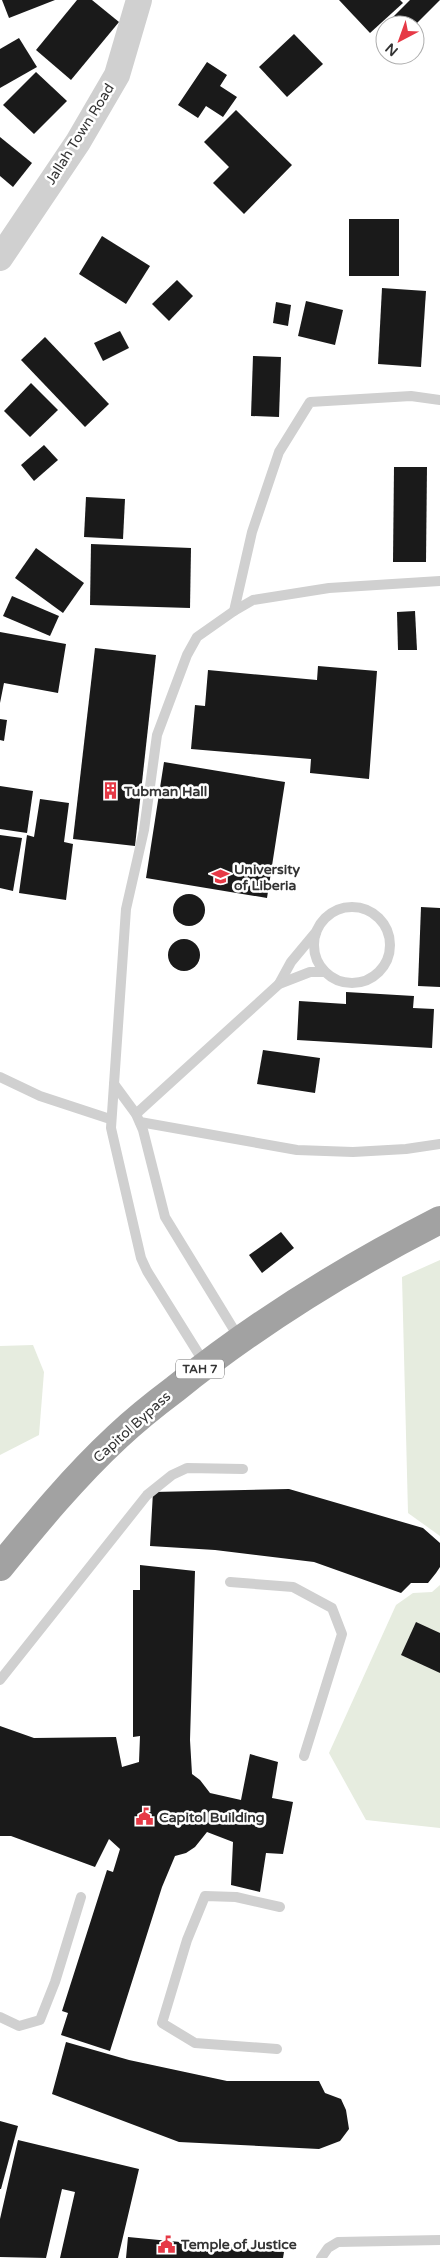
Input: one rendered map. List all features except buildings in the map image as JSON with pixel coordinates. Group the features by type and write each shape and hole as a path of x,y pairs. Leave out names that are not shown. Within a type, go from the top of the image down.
{"highway":[{"name":"Capitol Bypass","path":"0,1567 47,1510 117,1437 205,1364 240,1339 380,1250 440,1220"}],"street":[{"name":"Jallah Town Road","path":"0,258 78,142 117,75 139,0"}],"lane":[{"path":"234,611 252,532 279,452 310,402 412,396 440,400"},
{"path":"205,1364 147,1271 141,1258 112,1136 110,1119 126,909 144,830 157,735 187,655 198,637 253,600 329,588 440,581"},
{"path":"138,1118 279,984 291,962 330,913 343,908 356,907 374,913 383,922 390,937 390,951 387,962 379,972 368,980 349,983 336,979 326,972 316,957 314,944 317,931"},
{"path":"279,984 310,972 326,972"},
{"path":"0,1078 40,1096 110,1119"},
{"path":"114,1084 138,1118 165,1217 240,1339"},
{"path":"138,1118 297,1150 353,1152 406,1150 440,1144"},
{"path":"0,1680 147,1495 172,1475 187,1468 243,1468"},
{"path":"230,1582 293,1587 332,1608 342,1634 304,1756"},
{"path":"277,2049 195,2043 162,2023 188,1940 205,1896 236,1897 280,1907"},
{"path":"0,2017 19,2026 40,2020 55,1982 81,1898"},
{"path":"321,2258 328,2248 338,2242 440,2240"}],"shaded area":[{"path":"440,1260 440,1536 408,1513 402,1277"},
{"path":"33,1345 44,1372 39,1435 0,1455 0,1346"},
{"path":"440,1585 440,1828 366,1820 329,1753 396,1605 413,1593 432,1592"}],"place":[{"name":"Tubman Hall","path":"110,791"},
{"name":"University of Liberia","path":"220,877"},
{"name":"Capitol Building","path":"145,1817"},
{"name":"Temple of Justice","path":"167,2244"}]}
